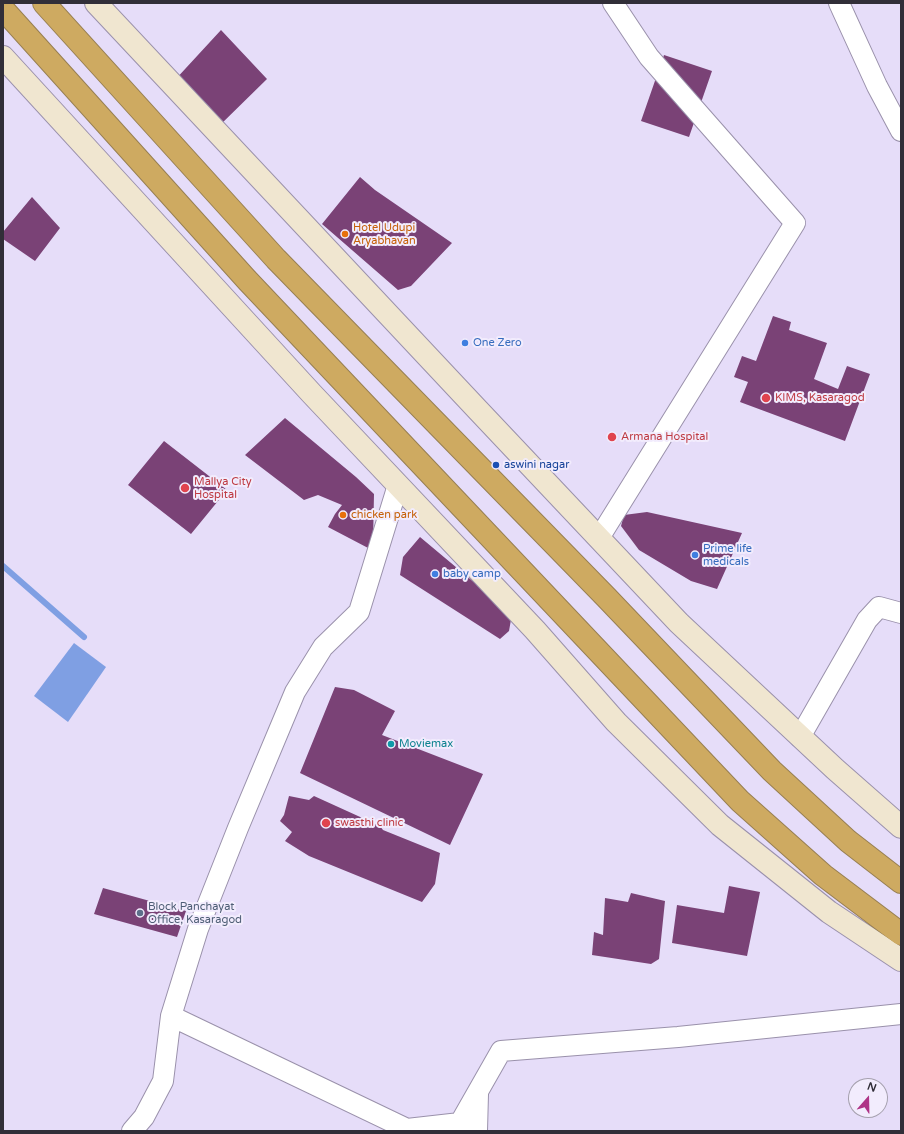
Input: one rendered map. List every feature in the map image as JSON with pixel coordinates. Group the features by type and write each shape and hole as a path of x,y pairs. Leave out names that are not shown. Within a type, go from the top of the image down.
{"highway":[{"path":"44,3 276,259 606,596 772,771 848,841 901,882"},
{"path":"3,9 247,280 740,801 823,875 901,934"}],"street":[{"path":"96,3 459,391 680,623 835,770 901,827"},
{"path":"599,538 795,223 649,57 613,3"},
{"path":"839,3 877,86 901,130"},
{"path":"3,57 312,394 535,630 616,722 720,825 829,912 901,960"},
{"path":"132,1131 144,1117 163,1081 171,1016 198,929 241,821 295,692 323,647 359,612 398,485"},
{"path":"800,737 867,620 878,607 901,613"},
{"path":"171,1016 407,1129 460,1123 501,1051 678,1037 901,1014"},
{"path":"477,1131 478,1092"}],"water":[{"path":"74,643 106,667 68,722 34,696"}],"building":[{"path":"221,30 267,79 216,129 174,81"},
{"path":"664,55 712,71 689,137 641,121"},
{"path":"360,177 375,190 452,243 411,286 398,290 322,224"},
{"path":"32,197 60,228 35,261 3,239 3,232"},
{"path":"773,316 791,322 789,330 827,343 814,379 838,389 847,366 870,374 845,441 740,402 748,382 734,377 742,356 756,361"},
{"path":"285,418 356,477 374,494 373,543 370,549 328,527 342,505 318,495 304,500 245,455"},
{"path":"164,441 227,490 191,534 128,485"},
{"path":"647,512 742,533 717,589 691,581 639,550 621,526 624,515"},
{"path":"420,537 512,614 509,631 500,639 400,575 403,557"},
{"path":"335,687 354,690 395,711 382,735 483,774 450,845 300,773"},
{"path":"289,796 309,800 314,796 380,826 383,830 440,853 435,884 422,902 309,856 285,841 292,832 280,821 284,815"},
{"path":"729,886 760,892 747,956 672,943 677,905 724,913"},
{"name":"Block Panchayat Office, Kasaragod","path":"103,888 186,911 177,937 94,914"},
{"path":"631,893 665,901 659,959 651,964 592,955 594,932 603,935 605,898 628,902"}],"waterway":[{"path":"3,566 84,637"}],"place":[{"name":"Hotel Udupi Aryabhavan","path":"345,234"},
{"name":"One Zero","path":"465,343"},
{"name":"KIMS, Kasaragod","path":"766,398"},
{"name":"Armana Hospital","path":"612,437"},
{"name":"aswini nagar","path":"496,465"},
{"name":"Mallya City Hospital","path":"185,488"},
{"name":"chicken park","path":"343,515"},
{"name":"Prime life medicals","path":"695,555"},
{"name":"baby camp","path":"435,574"},
{"name":"Moviemax","path":"391,744"},
{"name":"swasthi clinic","path":"326,823"},
{"name":"Block Panchayat Office, Kasaragod","path":"140,913"}]}
